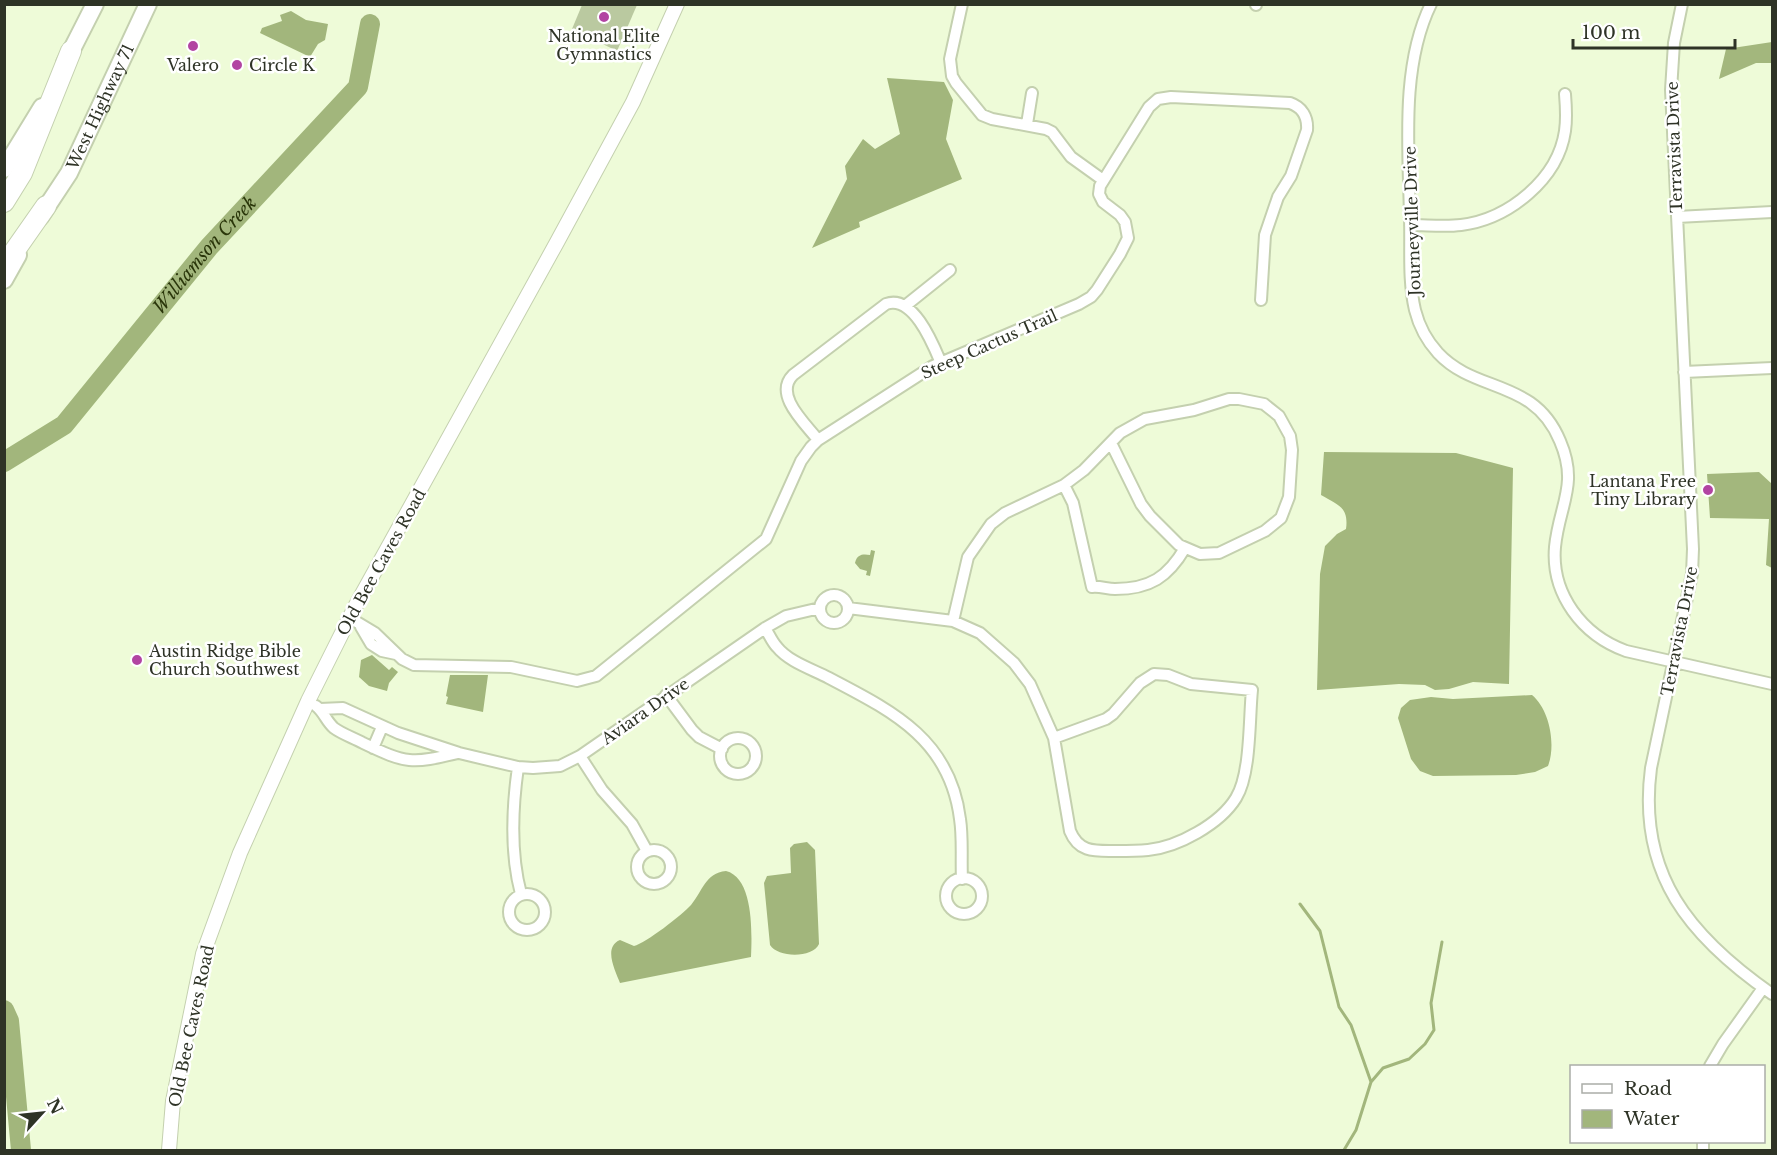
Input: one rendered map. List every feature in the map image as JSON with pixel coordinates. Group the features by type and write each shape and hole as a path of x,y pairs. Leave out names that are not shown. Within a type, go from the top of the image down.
{"highway":[{"path":"4,202 22,173 71,51"},
{"path":"4,266 46,206"}],"main road":[{"path":"4,169 46,100 94,4"},
{"name":"West Highway 71","path":"4,280 46,206 69,173 108,94 148,4"}],"street":[{"name":"Old Bee Caves Road","path":"169,1150 173,1101 203,954 240,853 308,701 350,618 633,102 677,4"},
{"path":"962,4 950,59 954,79 982,115 992,119 1039,126 1052,132 1071,157 1103,180 1149,107 1158,99 1164,97 1268,101 1290,103 1300,107 1306,117 1307,130 1291,176 1278,197 1265,235 1261,300"},
{"name":"Journeyville Drive","path":"1431,4 1416,49 1409,146 1410,283 1415,312 1430,343 1440,355 1467,374 1521,395 1547,419 1559,437 1565,452 1569,479 1557,534 1555,565 1570,608 1589,630 1612,646 1773,684"},
{"name":"Terravista Drive","path":"1682,4 1674,43 1671,90 1693,549 1692,574 1647,793 1654,850 1672,894 1703,938 1768,991"},
{"path":"1027,124 1032,93"},
{"path":"1410,225 1463,225 1499,214 1524,198 1545,174 1561,146 1567,118 1565,94"},
{"name":"Steep Cactus Trail","path":"350,618 361,627 371,644 382,651 396,654 408,663 423,666 502,667 577,681 596,676 766,539 801,461 818,440 925,370 1079,304 1094,295 1128,238 1127,226 1122,218 1101,200 1099,189 1103,180"},
{"path":"1677,217 1773,212"},
{"path":"905,306 950,270"},
{"path":"818,440 789,401 785,391 788,380 886,304 895,302 905,306 930,337 941,363"},
{"path":"1684,372 1773,368"},
{"path":"953,621 968,557 991,524 1005,513 1064,485 1084,470 1110,443 1120,433 1145,419 1194,410 1228,399 1264,404 1279,416 1290,436 1292,450 1289,497 1281,518 1265,531 1219,553 1200,554 1172,540 1145,510 1110,443"},
{"path":"1064,485 1073,503 1092,587 1130,588 1159,580 1178,561 1185,548"},
{"name":"Aviara Drive","path":"320,709 343,708 382,727 459,753 518,767 560,766 580,756 765,628 786,616 820,608 825,598 831,595 842,597 848,608 953,621 980,633 1014,663 1030,684 1054,738 1070,831 1078,844 1089,850 1149,850 1185,838 1205,828 1222,815 1235,800 1243,783 1252,690 1191,684 1168,675 1154,674 1140,683 1106,719 1054,738"},
{"path":"820,608 821,615 825,620 831,622 843,619 848,608"},
{"path":"765,628 776,646 789,657 888,709 914,729 928,745 948,776 958,805 962,879"},
{"path":"666,695 699,737 722,748"},
{"name":"Aviara Drive","path":"308,701 320,709 337,730 398,759 418,762 459,753"},
{"path":"374,748 382,727"},
{"path":"580,756 602,790 632,824 647,851"},
{"path":"518,767 513,815 521,894"},
{"path":"1711,1065 1723,1044 1768,991"}],"shaded area":[{"name":"National Elite Gymnastics","path":"582,5 637,5 617,51 572,29"},
{"path":"1772,42 1772,63 1756,63 1719,79 1726,49"},
{"path":"1324,452 1456,453 1513,468 1509,684 1473,682 1449,689 1435,690 1425,685 1399,684 1317,690 1320,574 1325,546 1346,529 1344,511 1321,495"},
{"path":"1759,472 1772,484 1772,568 1766,565 1769,519 1710,518 1707,474"},
{"path":"1532,695 1543,709 1550,728 1551,748 1548,766 1535,772 1516,775 1433,776 1420,771 1411,759 1398,718 1401,708 1410,700 1431,697 1453,699"}],"water":[{"path":"291,11 306,20 328,24 325,40 318,44 310,57 260,33 262,28 282,21 280,15"},
{"path":"887,78 944,82 953,100 946,139 962,179 859,222 860,227 812,248 847,179 845,166 863,139 875,149 900,134"},
{"path":"871,550 875,551 870,576 866,575 867,571 860,569 855,563 861,555 870,555"},
{"path":"372,655 389,670 392,667 398,672 389,683 387,691 369,686 359,677 361,660"},
{"path":"450,675 488,675 483,712 446,704"},
{"path":"807,842 815,850 819,944 810,952 787,954 770,945 764,883 767,876 791,873 790,848 794,844"},
{"path":"726,871 742,884 746,895 751,922 751,957 620,983 613,966 611,953 615,943 620,940 634,946 647,940 686,910 713,875"}],"waterway":[{"name":"Williamson Creek","path":"4,462 64,425 209,247 358,87 370,24"},
{"path":"1300,904 1320,931 1339,1007 1351,1025 1371,1082 1356,1130 1344,1150"},
{"path":"1371,1082 1383,1068 1409,1059 1425,1044 1434,1030 1431,1003 1442,942"},
{"name":"Williamson Creek","path":"4,1010 9,1021 21,1150"}],"place":[{"name":"National Elite Gymnastics","path":"604,17"},
{"name":"Valero","path":"193,46"},
{"name":"Circle K","path":"237,65"},
{"name":"Lantana Free Tiny Library","path":"1708,490"},
{"name":"Austin Ridge Bible Church Southwest","path":"137,660"}]}
